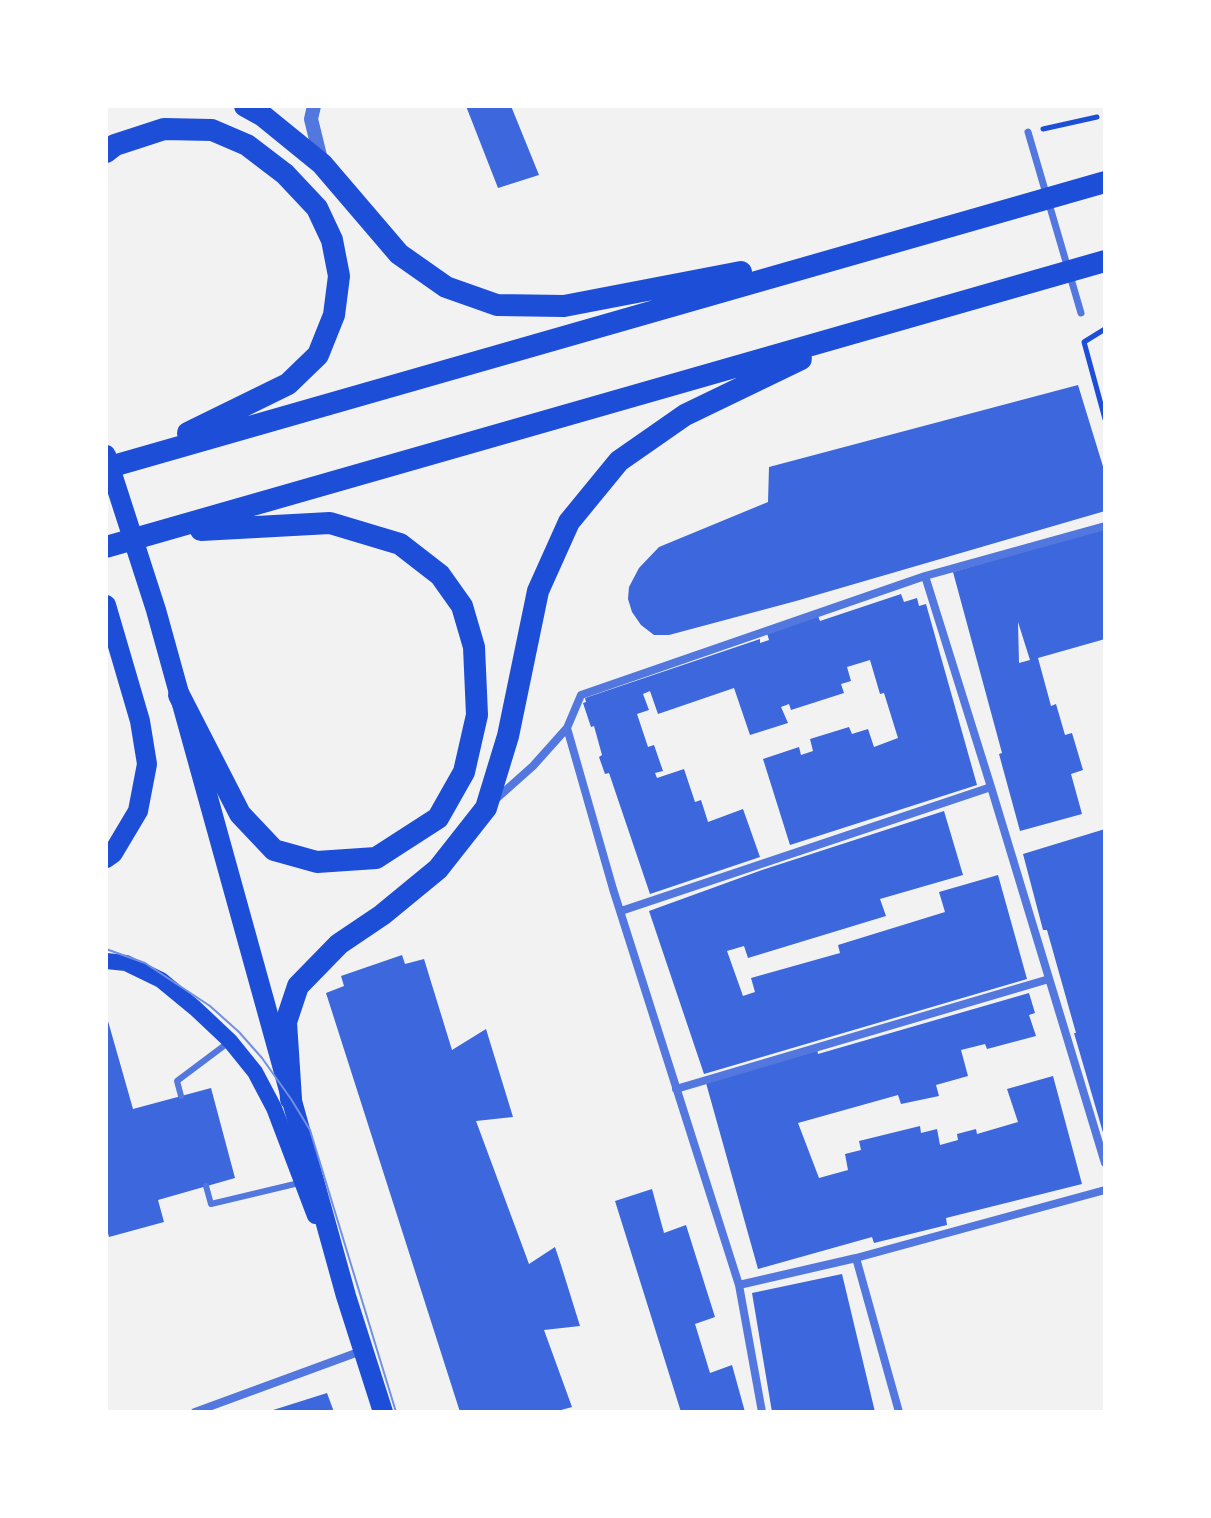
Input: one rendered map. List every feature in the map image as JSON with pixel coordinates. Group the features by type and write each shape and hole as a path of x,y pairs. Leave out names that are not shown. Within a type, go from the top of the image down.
{"highway":[{"path":"245,106 263,116 322,164 399,254 446,287 497,305 564,306 884,245"},
{"path":"106,152 115,145 164,129 212,130 247,145 285,174 317,208 332,240 339,276 334,315 318,355 288,384 133,459"},
{"path":"106,468 1105,182"},
{"path":"106,547 1105,261"},
{"path":"291,1099 286,1022 298,986 339,944 382,915 438,869 486,808 508,736 538,591 569,522 619,461 685,415 860,332"},
{"path":"160,532 330,523 400,544 440,575 462,606 474,647 477,715 464,772 438,818 376,858 317,862 274,850 240,814 179,695"}],"main road":[{"path":"106,455 156,610 346,1296 383,1412"},
{"path":"106,605 140,721 147,764 138,811 113,853 106,858"},
{"path":"106,961 126,963 161,980 230,1041 255,1072 274,1108 346,1296"}],"street":[{"path":"314,106 311,119 322,164"},
{"path":"1028,132 1081,313"},
{"path":"486,808 533,766 567,728 581,695 925,576 1105,526"},
{"path":"925,576 1105,1163"},
{"path":"567,728 739,1285 762,1412"},
{"path":"621,911 991,787"},
{"path":"676,1089 1049,979"},
{"path":"739,1285 856,1258 1105,1190"},
{"path":"856,1258 899,1412"},
{"path":"195,1412 364,1350"}],"lane":[{"path":"181,1096 177,1081 230,1041"},
{"path":"206,1186 211,1204 302,1183"}],"path":[{"path":"1028,132 1097,117"},
{"path":"1105,329 1084,342 1105,419"}],"building":[{"path":"466,106 511,106 539,175 498,188"},
{"path":"1078,385 1105,473 1105,511 669,635 654,635 641,625 632,612 628,599 629,587 639,568 659,547 768,502 769,467"},
{"path":"1105,528 1105,639 1038,658 1051,706 1056,704 1065,735 1072,733 1083,770 1071,774 1082,814 1020,831 953,572","holes":["1018,622 1030,660 1019,663"]},
{"path":"901,594 904,602 917,598 919,606 926,604 977,785 790,845 763,759 799,747 801,755 813,751 810,739 849,727 852,734 868,729 874,747 898,738 870,660 847,667 851,681 841,684 844,693 791,710 789,704 781,707 788,723 750,735 734,688 658,714 650,691 643,694 649,710 637,714 648,747 654,745 663,771 655,773 657,778 684,769 695,802 701,800 708,822 743,809 760,857 650,894 609,773 605,774 599,757 602,755 594,726 591,727 583,703 586,702 585,698 760,639 760,643 769,640 767,633 818,616 820,621"},
{"path":"944,811 963,875 880,899 886,916 748,958 744,946 727,951 743,996 755,992 751,978 840,953 838,945 945,912 939,892 998,875 1027,979 704,1074 649,911 762,870"},
{"path":"1105,829 1105,1136 1104,1136 1023,854"},
{"path":"402,955 405,964 424,959 452,1050 486,1029 513,1117 476,1121 529,1264 555,1247 580,1326 544,1330 572,1407 554,1412 460,1412 326,993 344,986 341,976"},
{"path":"1029,993 1035,1013 1029,1015 1036,1036 987,1049 985,1044 961,1050 968,1076 936,1085 939,1096 901,1104 898,1095 798,1123 819,1178 848,1170 845,1154 861,1150 859,1141 920,1126 921,1133 937,1129 940,1145 958,1140 957,1134 976,1129 977,1134 1018,1122 1007,1089 1053,1076 1082,1184 946,1218 947,1225 874,1243 872,1237 758,1269 706,1083 817,1049 818,1054"},
{"path":"106,1014 133,1109 211,1088 235,1178 158,1200 164,1222 109,1237 106,1225"},
{"path":"652,1189 664,1233 686,1225 715,1317 695,1324 710,1373 732,1365 745,1412 681,1412 615,1201"},
{"path":"842,1274 875,1412 772,1412 752,1293"},
{"path":"327,1393 334,1412 270,1412 270,1411"}],"tram line":[{"path":"106,949 145,963 210,1006 262,1058 291,1099 310,1130 396,1412"}]}
